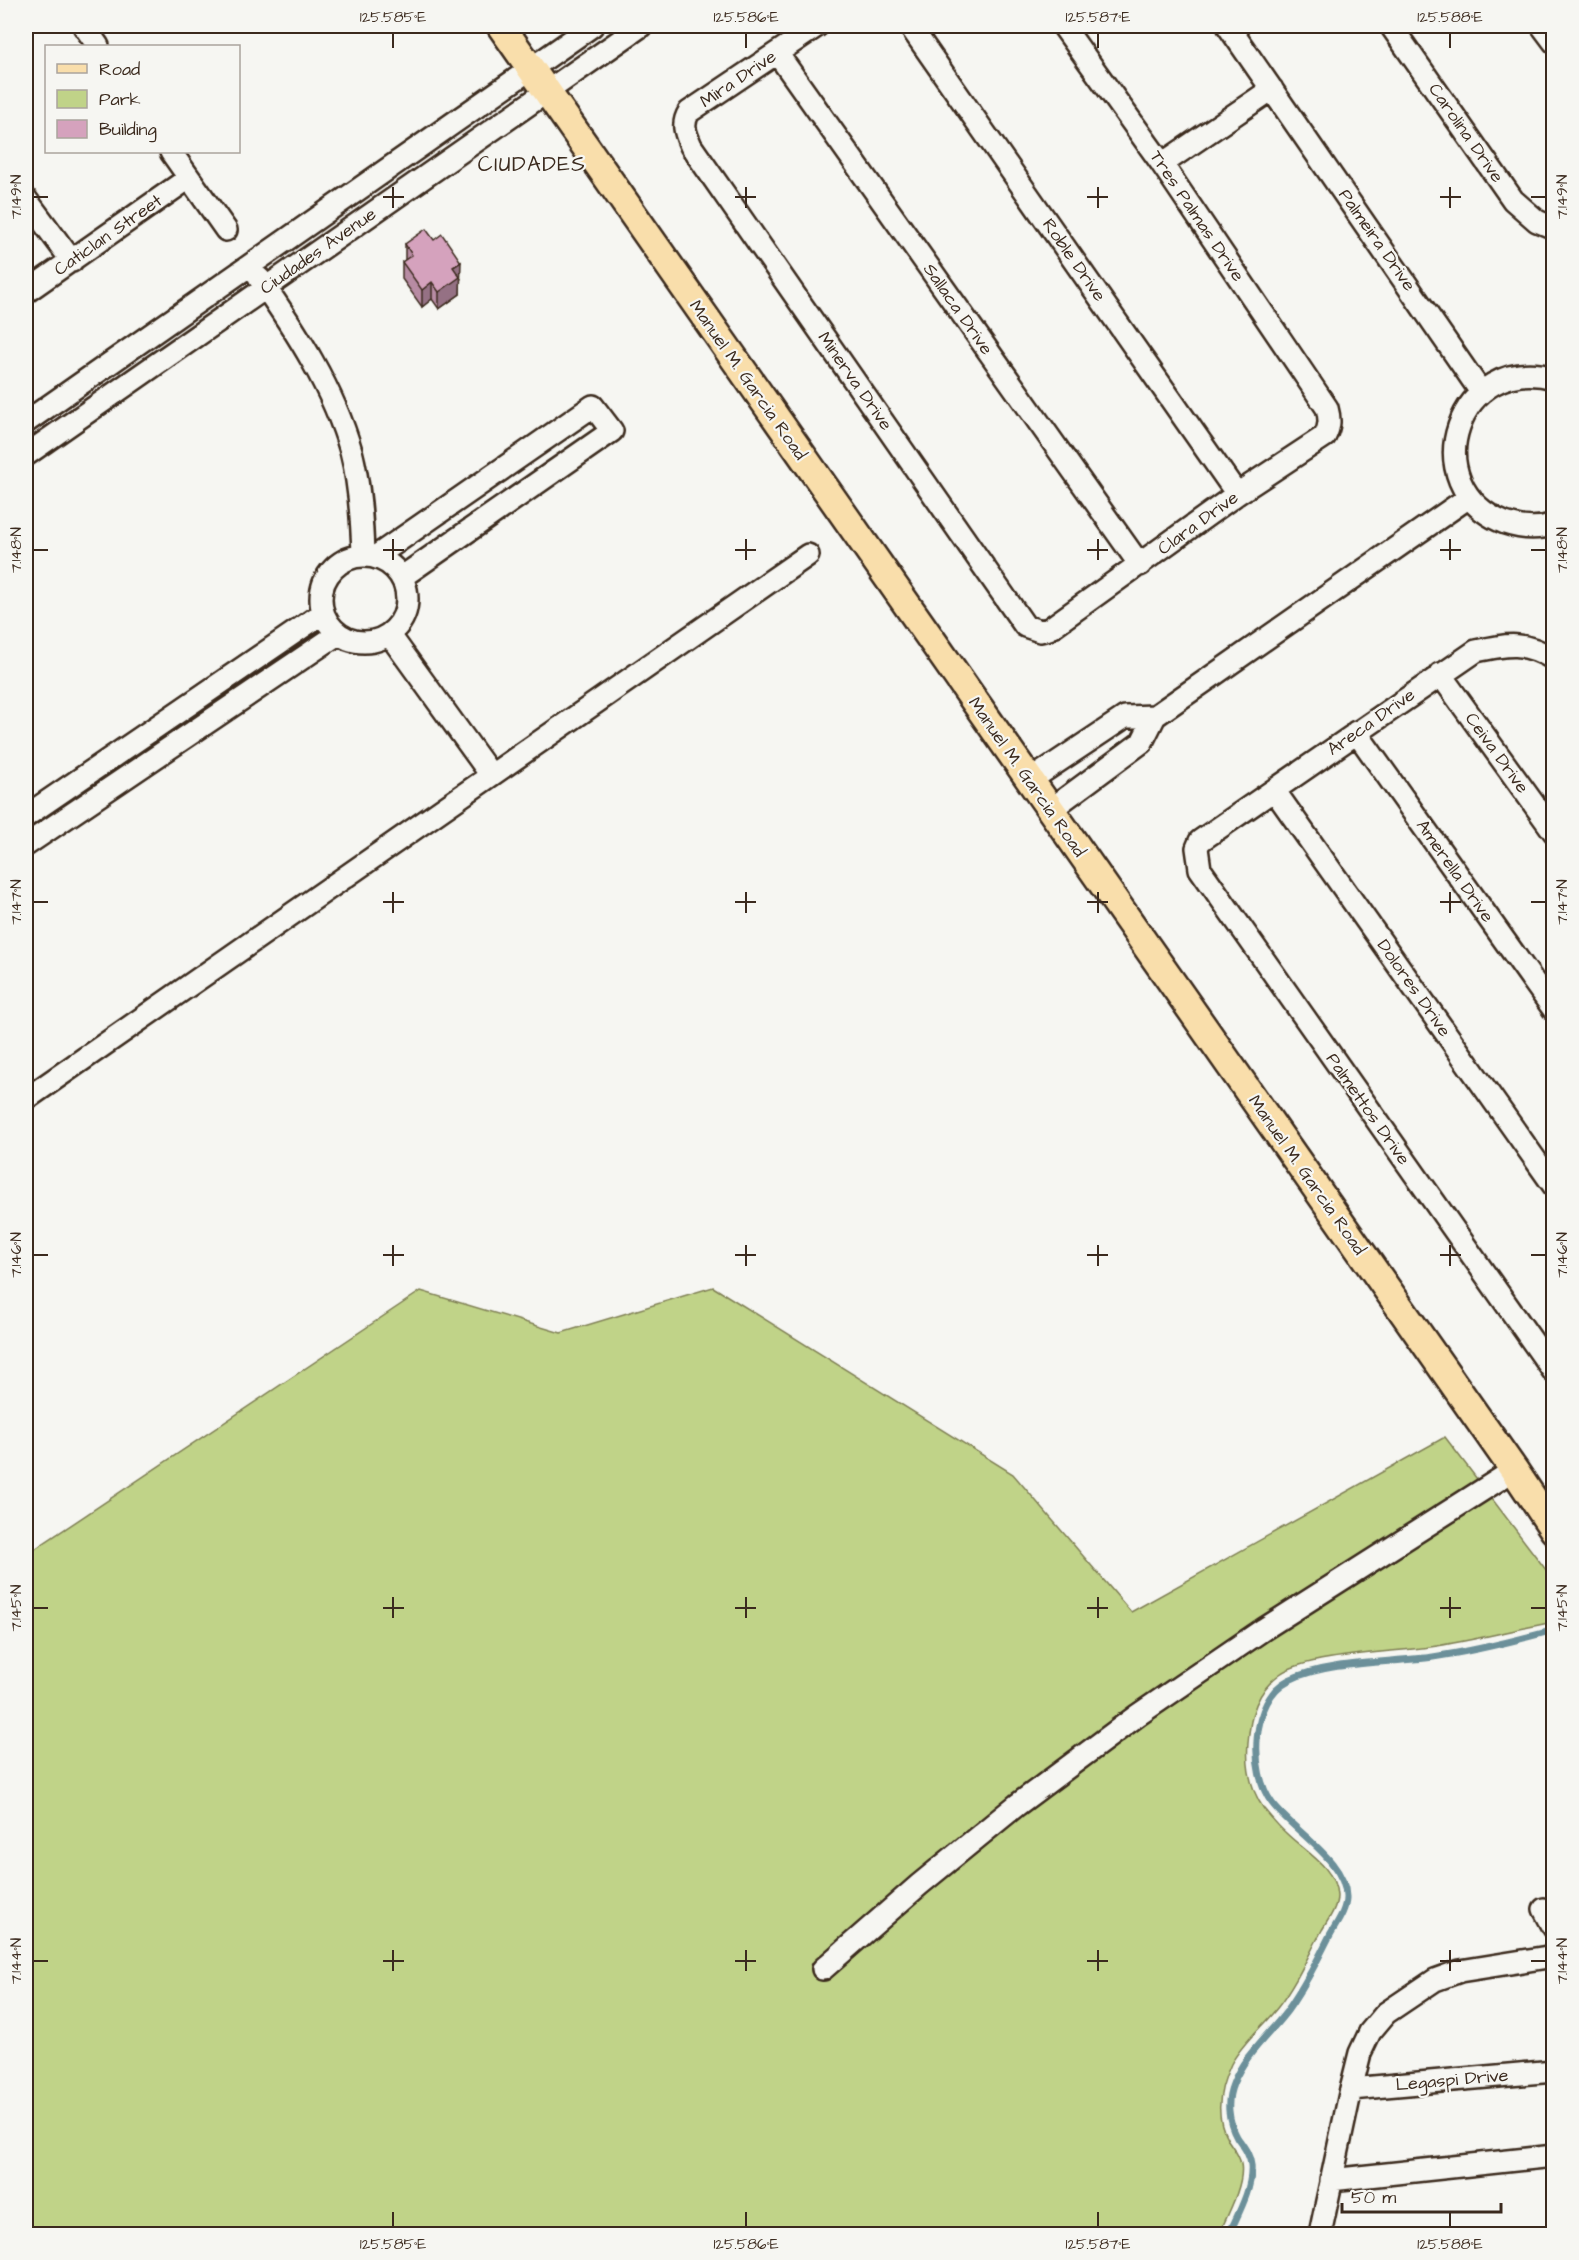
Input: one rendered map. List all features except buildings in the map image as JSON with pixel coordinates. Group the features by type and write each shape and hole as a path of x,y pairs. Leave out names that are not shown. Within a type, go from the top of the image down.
{"main road":[{"name":"Manuel M. Garcia Road","path":"501,26 1554,1530"}],"street":[{"path":"84,26 97,45"},
{"name":"Ciudades Avenue","path":"26,422 592,26"},
{"name":"Ciudades Avenue","path":"26,455 641,26"},
{"name":"Mira Drive","path":"689,112 817,26"},
{"name":"Roble Drive","path":"910,26 1238,494"},
{"name":"Tres Palmas Drive","path":"1063,26 1162,164 1327,408"},
{"name":"Palmeira Drive","path":"1228,26 1481,392"},
{"name":"Carolina Drive","path":"1391,26 1513,200 1537,221 1554,228"},
{"path":"1542,26 1554,42"},
{"name":"Sallaca Drive","path":"777,53 1140,565"},
{"path":"1162,164 1272,89"},
{"name":"Minerva Drive","path":"689,112 684,123 691,146 1025,626 1040,631 1049,629"},
{"path":"172,153 226,230"},
{"name":"Caticlan Street","path":"26,292 189,178"},
{"path":"26,200 72,261"},
{"path":"250,265 305,349 336,408 351,452 369,556"},
{"path":"1554,378 1542,374 1521,374 1500,380 1481,392 1466,409 1456,430 1453,453 1458,476 1468,497 1490,517 1516,527 1546,527 1554,524"},
{"path":"369,556 395,568 402,577 406,587 406,608 403,619 389,634 379,639 358,642 338,634 326,621 321,593 328,574 343,560 369,556 594,405 612,431 402,577"},
{"name":"Clara Drive","path":"1049,629 1238,494 1325,436 1330,419 1327,408"},
{"path":"1050,810 1142,742 1155,716 1468,497"},
{"path":"26,1099 808,555"},
{"path":"26,816 323,613"},
{"path":"26,845 338,634"},
{"path":"389,634 491,775"},
{"name":"Areca Drive","path":"1200,841 1476,651 1506,645 1535,648 1554,659"},
{"name":"Ceiva Drive","path":"1440,674 1554,832"},
{"path":"1029,781 1125,717 1155,716"},
{"name":"Amerella Drive","path":"1356,732 1554,1010"},
{"name":"Dolores Drive","path":"1274,790 1554,1186"},
{"name":"Palmettos Drive","path":"1200,841 1197,848 1200,869 1554,1372"},
{"path":"823,1969 919,1885 1017,1805 1138,1715 1263,1629 1514,1470"},
{"path":"1544,1909 1554,1928"},
{"path":"1320,2235 1351,2089 1360,2053 1370,2032 1386,2013 1435,1980 1460,1971 1554,1956"},
{"name":"Legaspi Drive","path":"1351,2089 1554,2071"},
{"path":"1332,2180 1554,2156"}],"green space":[{"path":"713,1287 1013,1474 1131,1612 1445,1437 1553,1579 1553,1622 1446,1645 1309,1662 1280,1674 1260,1696 1253,1713 1248,1752 1248,1769 1255,1793 1264,1809 1277,1824 1325,1868 1331,1876 1337,1896 1332,1914 1302,1970 1278,2007 1236,2056 1224,2083 1220,2102 1221,2121 1228,2140 1239,2157 1242,2172 1235,2199 1219,2234 26,2234 26,1555 421,1291 561,1333"}],"waterway":[{"path":"1229,2234 1244,2201 1251,2174 1249,2157 1234,2131 1230,2118 1229,2097 1233,2084 1250,2054 1287,2011 1299,1993 1340,1917 1346,1898 1344,1884 1329,1859 1282,1814 1272,1803 1265,1790 1259,1774 1257,1737 1260,1719 1267,1703 1276,1690 1289,1680 1322,1669 1448,1655 1554,1630"}],"district":[{"name":"CIUDADES","path":"532,164"}]}
